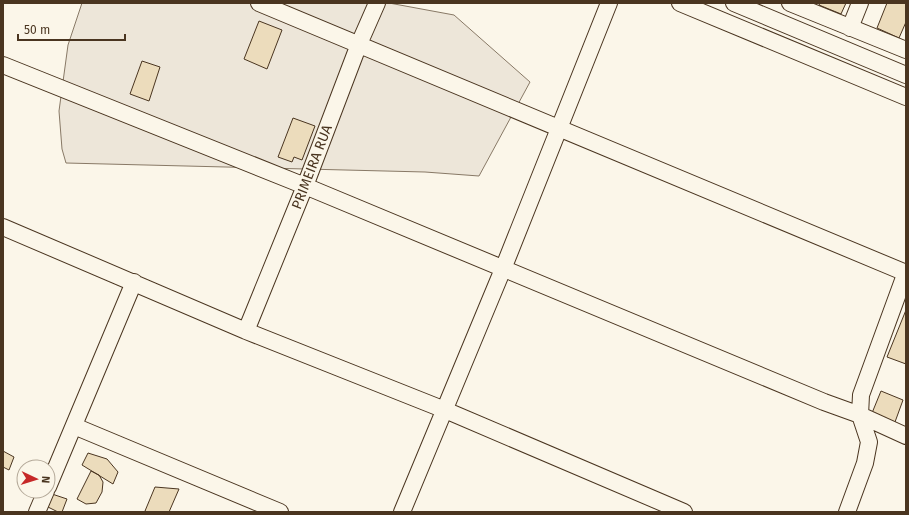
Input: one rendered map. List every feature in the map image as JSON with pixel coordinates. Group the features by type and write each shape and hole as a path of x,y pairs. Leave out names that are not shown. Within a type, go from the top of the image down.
{"street":[{"path":"259,3 906,272 861,395 860,415 868,442 865,463 847,512"},
{"name":"PRIMEIRA RUA","path":"246,331 305,186 359,44 377,3"},
{"path":"402,512 503,269 609,3"},
{"path":"680,3 906,97"},
{"path":"734,3 906,75"},
{"path":"790,3 906,50"},
{"path":"850,28 860,3"},
{"path":"3,65 305,186 824,402 860,415 906,436"},
{"path":"3,227 246,331 445,410 679,511"},
{"path":"56,468 134,282"},
{"path":"74,426 280,512"},
{"path":"37,512 43,499"}],"shaded area":[{"path":"82,3 389,3 454,15 530,82 479,176 425,172 66,163 62,149 59,111 68,45"}],"building":[{"path":"820,3 846,3 841,14 819,5"},
{"path":"887,3 906,3 906,22 899,38 877,28"},
{"path":"259,21 282,30 267,69 244,59"},
{"path":"142,61 160,67 149,101 130,94"},
{"path":"293,118 315,126 302,160 294,157 292,162 278,157"},
{"path":"906,310 906,364 887,357"},
{"path":"881,391 903,400 895,422 872,413"},
{"path":"3,451 14,457 9,470 3,467"},
{"path":"88,453 107,459 118,472 113,484 82,465"},
{"path":"91,471 99,475 103,482 102,492 96,503 86,504 77,499"},
{"path":"155,487 179,489 169,512 145,511"},
{"path":"56,495 67,499 62,512 58,512 38,502 43,499 56,499"}]}
